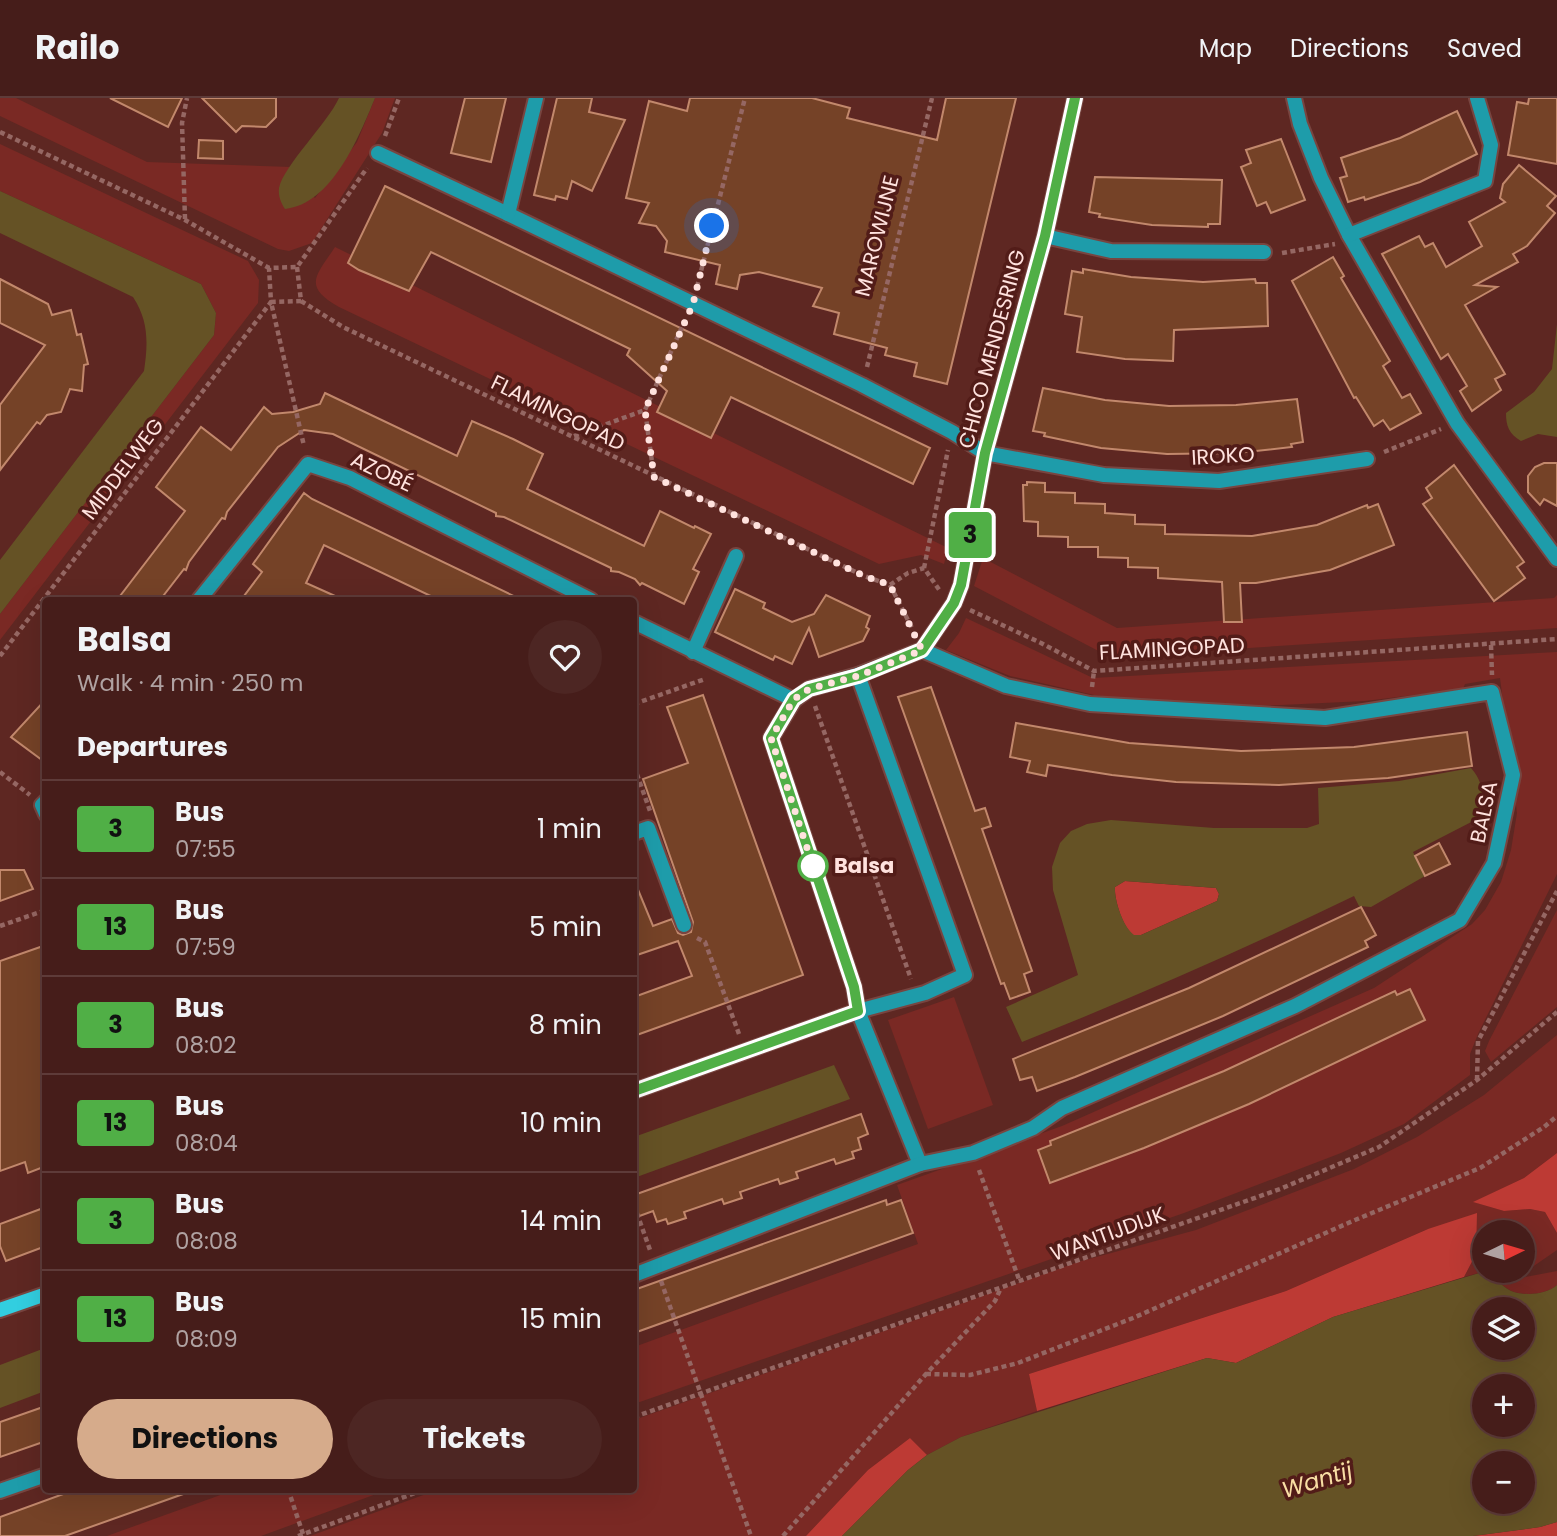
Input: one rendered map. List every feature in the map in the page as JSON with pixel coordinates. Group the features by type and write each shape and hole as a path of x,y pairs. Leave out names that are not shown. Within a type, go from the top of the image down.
{"street":[{"path":"509,214 536,98"},
{"name":"CHICO MENDESRING","path":"922,650 954,603 961,585 985,453 1045,236 1075,98"},
{"path":"1294,98 1300,124 1321,178 1349,235 1457,423 1557,559"},
{"path":"1349,235 1485,181 1490,145 1476,98"},
{"path":"378,153 862,385 952,432 985,453"},
{"path":"1045,236 1111,251 1264,252"},
{"name":"IROKO","path":"985,453 1104,475 1219,481 1367,459"},
{"path":"201,597 308,464"},
{"name":"AZOBÉ","path":"308,464 351,478 585,597"},
{"path":"693,652 736,556"},
{"path":"637,624 794,699"},
{"path":"920,1164 858,1011 854,987 771,738 794,699 809,689 858,676 922,650 1006,686 1090,704 1325,718 1492,692"},
{"path":"637,1090 858,1011 916,995 965,975 858,676"},
{"name":"BALSA","path":"637,1274 920,1164 973,1153 1032,1128 1062,1108 1296,1006 1460,920 1494,863 1513,775 1492,692"},
{"path":"641,830 684,925"},
{"path":"0,1310 42,1295"},
{"path":"0,1491 42,1476"}],"path":[{"path":"185,220 182,123 187,98"},
{"path":"271,302 301,301 297,267 378,153 399,98"},
{"path":"654,477 645,410 693,304 745,98"},
{"name":"MAROWIJNE","path":"862,385 932,98"},
{"path":"0,132 185,220 269,268 297,267"},
{"path":"1264,252 1285,253 1332,245 1349,235"},
{"path":"269,268 271,302 308,464"},
{"name":"FLAMINGOPAD","path":"301,301 343,327 654,477 864,576 890,585"},
{"name":"MIDDELWEG","path":"45,597 271,302"},
{"path":"573,436 645,410"},
{"path":"1367,459 1457,423"},
{"path":"922,650 890,585 908,573 924,568 952,432"},
{"name":"FLAMINGOPAD","path":"924,568 937,589 954,603 1094,671 1557,639"},
{"name":"MIDDELWEG","path":"0,656 42,601"},
{"path":"1491,645 1492,692"},
{"path":"637,703 713,676 744,674"},
{"path":"809,689 916,995"},
{"path":"0,772 42,804"},
{"path":"637,775 651,816 641,830"},
{"path":"1477,1080 1478,1041 1557,891"},
{"path":"0,926 42,911"},
{"path":"684,925 691,935 705,942 745,1051"},
{"name":"WANTIJDIJK","path":"637,1416 1280,1189 1379,1147 1477,1080 1557,1012"},
{"path":"926,1374 970,1375 1018,1363 1133,1318 1480,1168 1545,1127 1557,1116"},
{"path":"973,1153 1020,1282"},
{"path":"783,1536 926,1374 995,1301 1000,1289"},
{"path":"676,1325 751,1536"},
{"path":"289,1493 300,1535 415,1493"}],"shaded area":[{"path":"0,98 16,98 147,162 291,167 287,172 315,198 357,142 375,98 395,98 382,133 312,243 289,251 278,249 0,116"},
{"path":"0,144 248,261 259,280 258,303 0,640 0,614 214,335 216,313 201,284 0,191"},
{"path":"335,247 948,548 944,564 921,555 879,564 339,307 327,300 316,286 318,273"},
{"path":"983,558 1117,628 1554,598 1557,595 1557,628 1110,657 974,586"},
{"path":"966,618 1093,678 1557,652 1557,874 1478,1034 1470,1054 1470,1075 1404,1124 1341,1153 1184,1213 637,1403 637,1346 918,1244 897,1185 1062,1126 1374,988 1472,924 1485,910 1501,882 1511,850 1517,813 1500,678 1465,684 1463,689 1365,701 1258,706 1173,705 1094,695 1010,676 946,650"},
{"path":"1125,881 1216,888 1219,894 1217,901 1141,935 1133,935 1123,920 1116,899 1115,887"},
{"path":"1557,910 1557,1007 1491,1062 1485,1051 1489,1041"},
{"path":"954,997 993,1105 928,1129 888,1020"},
{"path":"1557,1035 1557,1153 1524,1178 1474,1202 1504,1211 1530,1209 1545,1212 1557,1233 1557,1250 1535,1265 1535,1220 1472,1220 1472,1252 1428,1229 1286,1291 1029,1374 1037,1411 961,1437 927,1455 910,1438 868,1470 806,1536 310,1536 429,1493 637,1493 637,1419 1078,1262 1196,1230 1354,1169 1417,1137 1484,1095"},
{"path":"1557,1153 1557,1233 1545,1212 1530,1209 1504,1211 1473,1202 1524,1178"},
{"path":"1477,1213 1477,1220 1472,1220 1472,1262 1464,1277 1333,1317 1236,1363 1207,1358 1037,1411 1029,1374 1286,1291 1428,1229"},
{"path":"1472,1262 1472,1275 1464,1277"},
{"path":"1557,1271 1557,1285 1542,1292 1519,1293 1500,1283 1535,1283 1535,1275"},
{"path":"910,1438 927,1455 908,1470 842,1536 806,1536 868,1470"},
{"path":"226,1493 379,1493 261,1536 107,1536"},
{"path":"1557,1522 1557,1536 1473,1536 1540,1527"}],"water":[{"path":"339,98 375,98 352,149 330,182 317,195 302,204 285,209 279,194 283,179"},
{"path":"0,191 201,284 216,313 214,335 0,614 0,560 144,371 146,342 145,324 133,297 0,233"},
{"path":"1557,324 1557,437 1538,434 1521,441 1509,429 1506,413 1534,392 1552,369"},
{"path":"1471,768 1481,785 1481,817 1413,852 1425,876 1371,907 1359,906 1354,896 1190,972 1022,1042 1006,1007 1078,975 1053,890 1052,867 1060,843 1071,831 1087,824 1111,820 1214,828 1307,828 1319,824 1318,788 1399,781","holes":["1125,881 1216,888 1219,894 1217,901 1141,935 1134,935 1126,926 1115,892 1115,887"]},
{"path":"834,1065 850,1099 637,1177 637,1136"},
{"name":"Wantij","path":"1472,1275 1472,1283 1501,1283 1519,1293 1542,1292 1557,1285 1557,1522 1540,1527 1473,1536 842,1536 908,1470 927,1455 961,1437 1207,1358 1236,1363 1333,1317"},
{"path":"42,1349 42,1392 0,1408 0,1365"}],"building":[{"path":"110,98 182,98 168,127"},
{"path":"202,98 276,98 276,117 266,127 242,126 236,132"},
{"path":"465,98 506,98 491,162 451,153"},
{"path":"557,98 592,98 589,112 625,120 592,191 572,181 567,199 556,196 555,200 534,195"},
{"path":"690,98 812,98 850,108 847,118 937,140 946,98 1016,98 947,384 914,376 917,363 885,355 887,348 834,334 839,313 813,306 822,288 759,272 740,275 737,289 716,284 720,265 665,252 667,241 656,226 639,223 649,203 626,198 649,101 687,111"},
{"path":"1529,98 1557,98 1557,164 1508,155 1517,102 1528,104"},
{"path":"1457,111 1477,154 1420,182 1365,200 1364,197 1348,202 1340,178 1347,176 1341,158 1400,138"},
{"path":"1281,139 1305,200 1271,213 1266,202 1257,206 1241,167 1251,163 1246,150"},
{"path":"199,140 223,141 223,159 198,158"},
{"path":"1519,165 1556,196 1547,206 1555,213 1527,246 1513,254 1518,262 1475,285 1497,287 1465,305 1505,374 1495,379 1501,390 1472,411 1460,391 1467,386 1448,354 1441,359 1382,254 1419,236 1425,247 1433,243 1446,267 1482,246 1469,222 1505,202 1500,198 1503,184"},
{"path":"1095,177 1222,180 1220,224 1208,224 1208,227 1152,225 1099,217 1100,214 1089,212"},
{"path":"385,186 930,448 913,484 731,397 711,438 657,412 667,391 627,355 630,349 431,252 409,291 359,270 348,263"},
{"path":"1333,257 1344,276 1341,278 1390,361 1383,366 1402,398 1410,394 1421,413 1390,430 1383,420 1374,426 1356,397 1354,398 1292,281"},
{"path":"1083,269 1131,277 1203,282 1255,279 1256,283 1267,283 1268,326 1174,330 1173,361 1125,359 1077,352 1082,317 1065,314 1072,271 1083,273"},
{"path":"0,279 48,304 52,315 71,310 77,335 81,334 88,364 84,365 82,391 70,389 61,412 47,415 40,424 37,422 0,470 0,405 45,345 0,323"},
{"path":"1043,388 1105,400 1169,406 1236,405 1297,399 1303,442 1291,444 1292,447 1237,453 1167,454 1101,448 1044,436 1045,433 1033,431"},
{"path":"325,393 457,456 472,421 543,454 527,489 644,546 660,511 711,534 693,569 699,572 684,604 504,517 496,516 496,513 333,434 304,430 278,447 227,512 225,519 222,518 189,562 186,570 184,569 162,597 119,597 185,511 156,487 201,427 231,450 264,407 272,414 293,412 320,404"},
{"path":"1544,463 1557,463 1557,506 1544,499 1540,505 1528,492 1528,476 1535,467"},
{"path":"1454,465 1524,562 1517,567 1525,578 1494,601 1423,504 1432,498 1426,488"},
{"path":"1027,482 1045,483 1045,492 1075,493 1075,503 1105,504 1105,513 1135,515 1135,524 1165,525 1165,534 1252,536 1317,525 1367,505 1368,508 1378,504 1394,545 1330,570 1256,583 1240,583 1242,622 1224,622 1222,582 1158,578 1158,568 1128,567 1128,558 1098,557 1098,547 1068,547 1068,537 1038,536 1038,522 1024,521 1023,485 1027,485"},
{"path":"304,493 516,597 433,597 324,545 306,583 337,597 243,597 262,572 253,564"},
{"path":"735,589 765,603 763,608 792,622 814,614 826,595 870,616 866,627 869,629 863,641 819,657 809,628 792,664 775,656 773,660 715,632"},
{"path":"931,687 975,811 985,808 991,826 982,829 1032,971 1024,974 1030,992 1010,999 1004,983 1001,984 898,697"},
{"path":"703,695 803,975 637,1035 637,996 692,976 678,941 637,955 637,887 653,926 672,919 678,933 683,935 691,932 693,922 643,779 688,763 667,707"},
{"path":"42,703 42,760 11,737"},
{"path":"1016,723 1129,743 1241,751 1354,747 1467,732 1472,766 1388,778 1279,785 1176,782 1048,765 1046,776 1027,772 1030,761 1010,757"},
{"path":"1439,843 1450,864 1425,876 1415,856"},
{"path":"0,870 24,870 33,889 0,901"},
{"path":"1361,907 1376,935 1365,941 1368,947 1223,1016 1075,1077 1037,1091 1032,1077 1020,1080 1013,1059 1189,988"},
{"path":"42,946 42,1168 28,1173 25,1162 0,1171 0,961"},
{"path":"1410,989 1425,1020 1249,1104 1144,1148 1050,1183 1038,1150 1051,1145 1050,1141 1224,1071 1395,991 1397,995"},
{"path":"861,1114 868,1134 858,1138 861,1149 852,1152 854,1158 836,1164 834,1159 796,1172 798,1178 780,1184 778,1179 740,1192 742,1198 724,1204 722,1199 684,1212 686,1218 668,1224 666,1219 657,1222 653,1211 637,1217 637,1194"},
{"path":"886,1200 887,1205 901,1200 913,1233 637,1332 637,1289"},
{"path":"42,1208 42,1248 6,1261 0,1246 0,1224"},
{"path":"42,1407 42,1442 0,1457 0,1422"},
{"path":"66,1493 186,1493 65,1536 0,1536 0,1517"}],"bus line":[{"name":"3","path":"637,1090 858,1011 854,987 771,738 794,699 809,689 858,676 922,650 954,603 961,585 985,453 1045,236 1075,98"}],"place":[{"name":"Balsa","path":"813,866"}],"route":[{"path":"712,226 693,304 645,410 654,477 864,576 890,585 922,650 858,676 809,689 794,699 771,738 813,866"}]}
